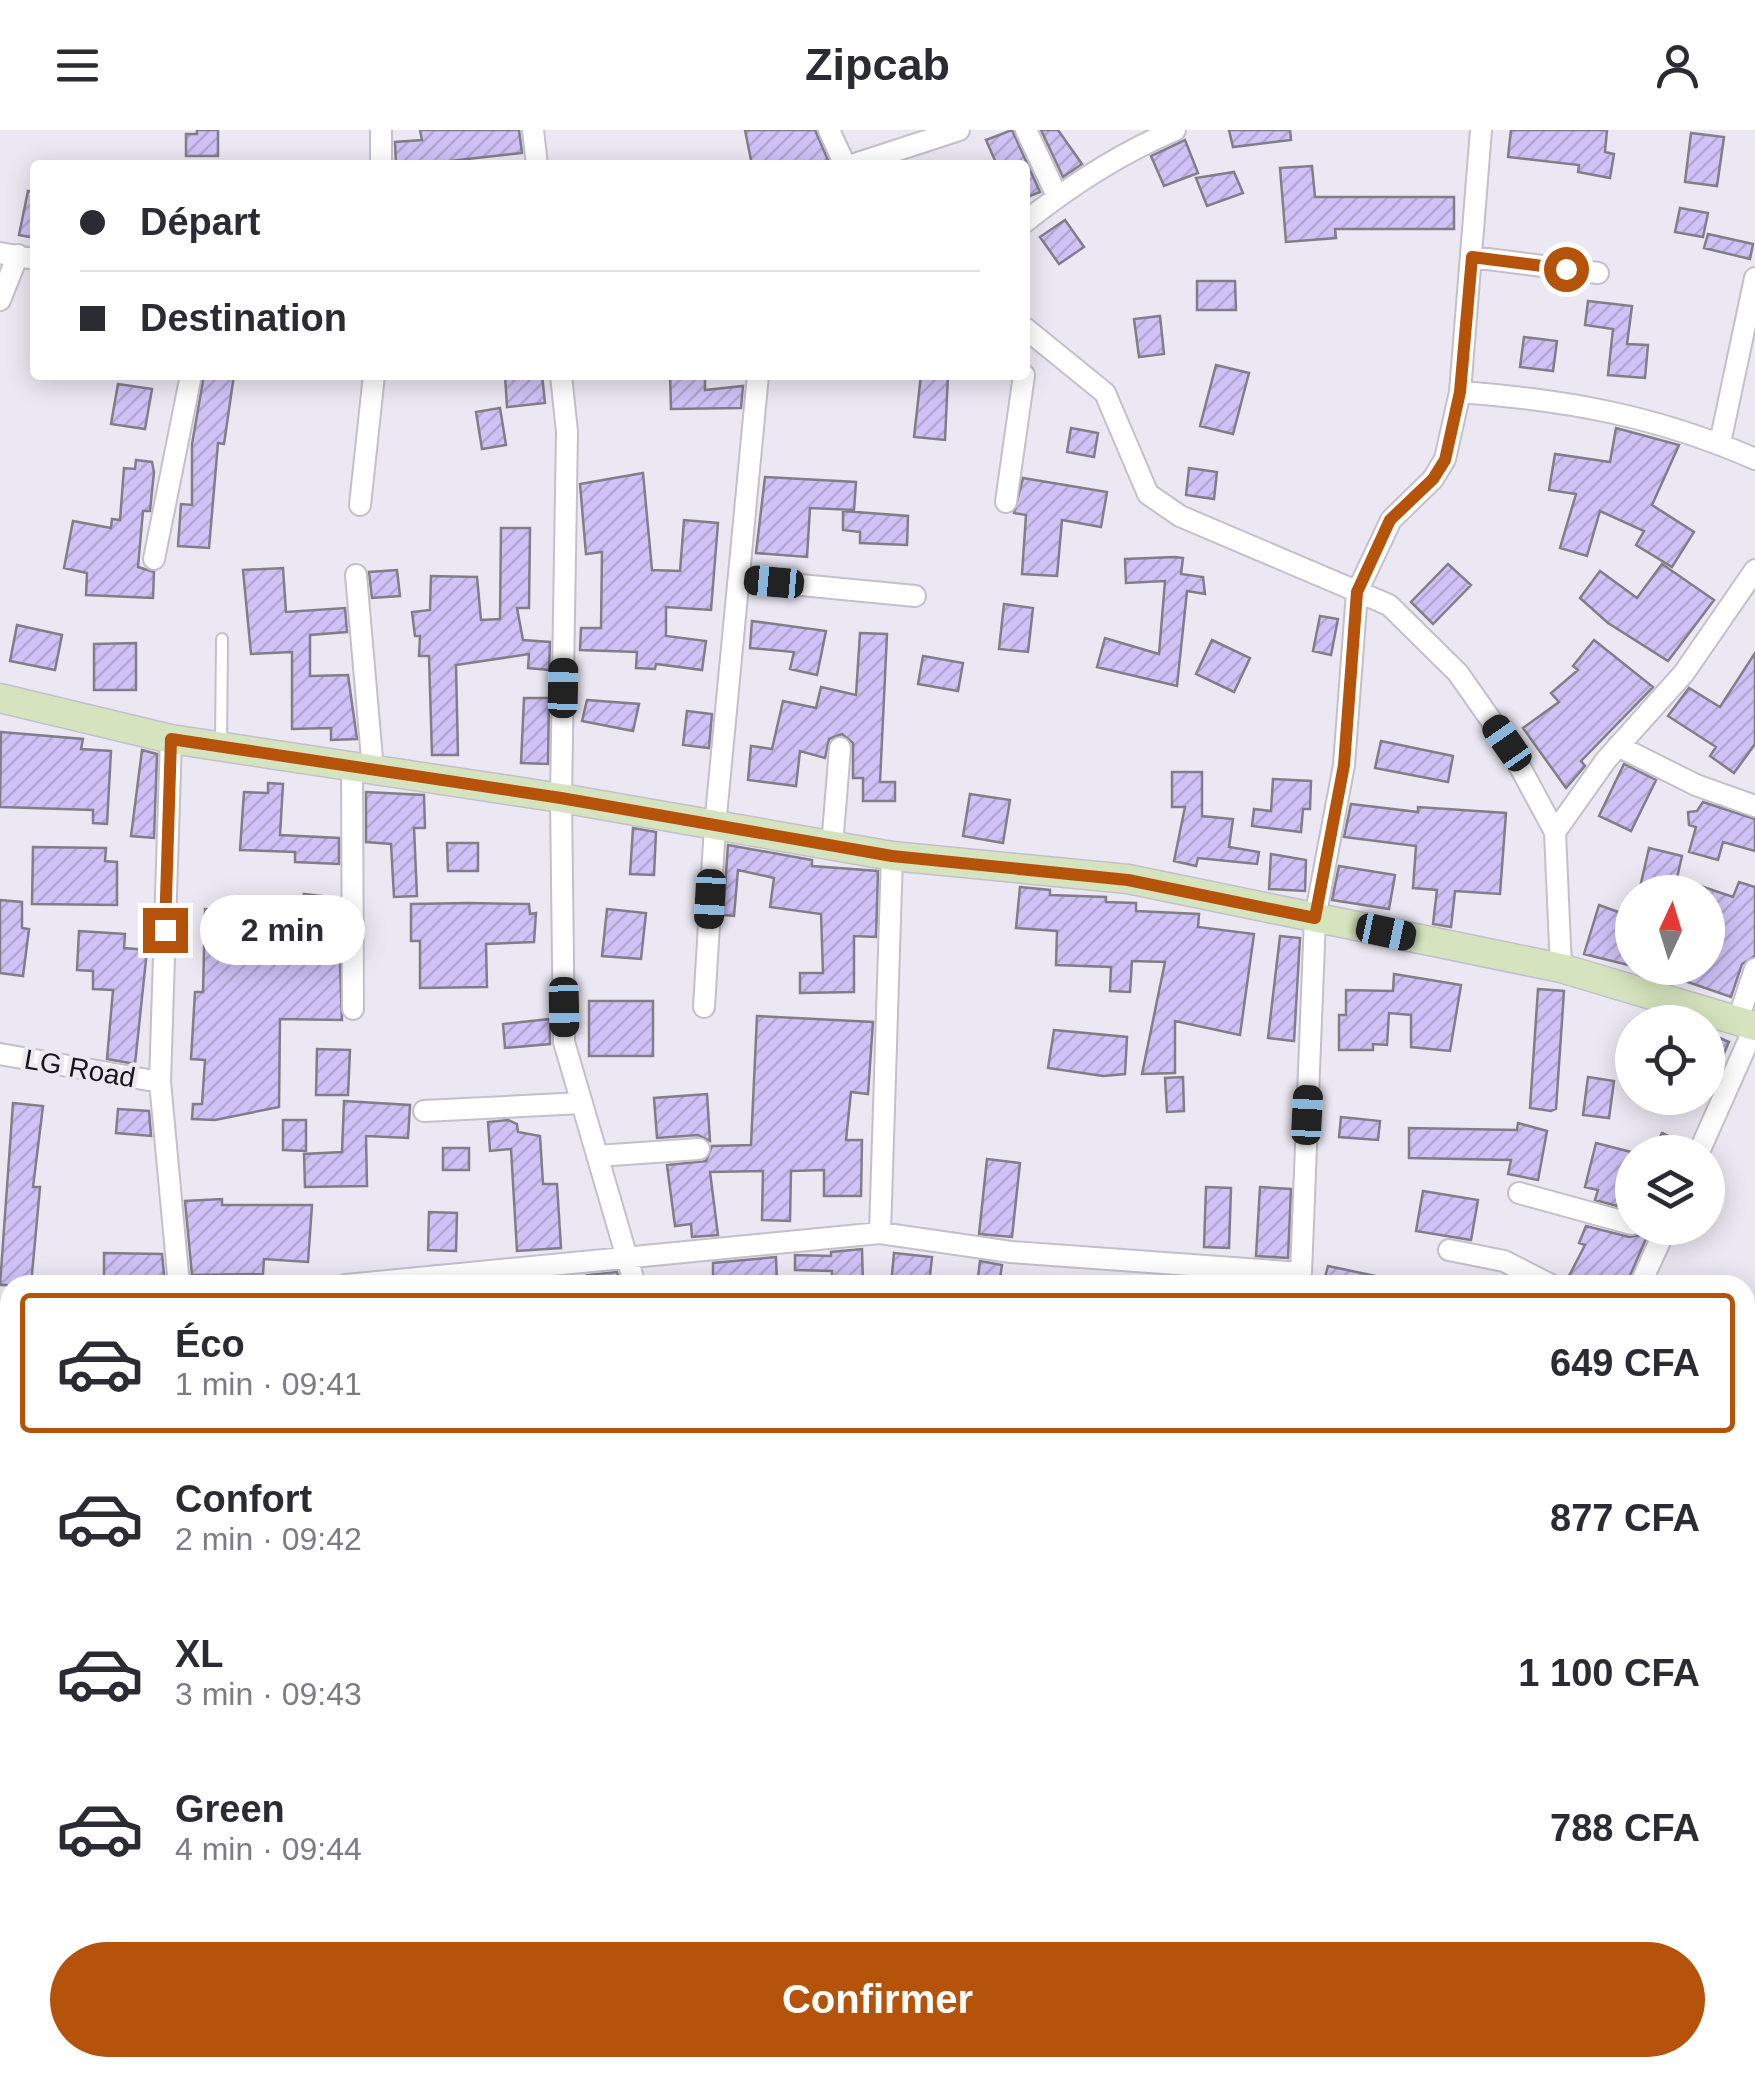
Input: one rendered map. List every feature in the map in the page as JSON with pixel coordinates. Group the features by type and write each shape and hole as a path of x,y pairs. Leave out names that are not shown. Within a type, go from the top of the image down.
{"street":[{"path":"381,130 381,160"},
{"path":"533,130 536,160"},
{"path":"829,130 846,160"},
{"path":"865,160 959,130"},
{"path":"1026,130 1057,196"},
{"path":"1030,218 1057,196 1140,145 1175,130"},
{"path":"440,1275 626,1254 880,1233 1011,1252 1301,1273 1315,918 1344,765 1357,592 1390,520 1433,479 1445,460 1460,392 1482,130"},
{"path":"0,300 18,256"},
{"path":"1472,257 1598,273"},
{"path":"1720,444 1755,278"},
{"path":"1030,332 1104,392 1148,494 1180,516 1404,614 1458,672 1507,743 1555,832 1561,968"},
{"path":"154,558 190,380"},
{"path":"360,505 373,380"},
{"path":"562,380 567,432 561,798 564,1042 632,1275"},
{"path":"704,1007 714,826 758,380"},
{"path":"1006,502 1024,380"},
{"path":"1460,392 1537,398 1630,414 1755,458"},
{"path":"1555,832 1618,746 1684,673 1755,570"},
{"path":"353,1009 363,768 356,575"},
{"path":"739,579 915,596"},
{"path":"0,698 171,739 561,798 892,856 1128,880 1561,968 1749,1024"},
{"path":"171,739 160,1082 177,1275"},
{"path":"1618,746 1683,780 1755,806"},
{"path":"832,846 840,748"},
{"path":"880,1233 892,856"},
{"path":"1706,1135 1749,1024 1755,969"},
{"name":"LG Road","path":"0,1054 160,1082"},
{"path":"424,1111 582,1102"},
{"path":"597,1156 700,1149"},
{"path":"1519,1193 1615,1219"},
{"path":"1643,1275 1653,1245"},
{"path":"1449,1250 1504,1260 1532,1275"},
{"path":"1166,1275 1168,1263"}],"lane":[{"path":"221,747 222,639"}],"building":[{"path":"197,130 218,130 218,156 186,156 186,134 197,134"},
{"path":"420,130 519,130 522,153 458,160 396,160 395,142 422,140"},
{"path":"745,130 815,130 828,160 751,160"},
{"path":"1012,130 1026,160 995,160 986,140"},
{"path":"1041,130 1058,130 1082,164 1063,177"},
{"path":"1229,130 1290,130 1291,140 1233,147"},
{"path":"1511,130 1607,130 1605,152 1614,154 1610,178 1578,172 1579,165 1508,157"},
{"path":"1691,133 1724,137 1717,186 1685,182"},
{"path":"1185,140 1198,173 1164,186 1151,156"},
{"path":"1312,166 1315,197 1454,197 1454,229 1335,229 1336,238 1286,242 1280,168"},
{"path":"1030,170 1040,192 1030,196"},
{"path":"1234,172 1243,193 1207,206 1196,178"},
{"path":"28,191 30,191 30,237 19,235"},
{"path":"1680,208 1708,213 1703,237 1675,232"},
{"path":"1065,220 1084,247 1059,264 1040,237"},
{"path":"1708,234 1753,244 1750,259 1704,248"},
{"path":"1197,281 1235,281 1236,310 1197,310"},
{"path":"1588,301 1632,306 1627,344 1648,345 1645,378 1608,375 1613,329 1585,325"},
{"path":"1160,316 1164,354 1139,357 1134,319"},
{"path":"1524,337 1557,341 1553,371 1520,367"},
{"path":"1216,365 1249,373 1233,434 1200,426"},
{"path":"203,380 233,380 224,444 218,443 209,548 178,546 181,504 192,505 192,444"},
{"path":"505,380 543,380 545,403 507,407"},
{"path":"670,380 705,380 705,390 743,386 741,408 671,409"},
{"path":"920,380 948,380 945,440 914,437"},
{"path":"118,384 152,389 145,429 111,424"},
{"path":"500,408 506,445 482,449 476,412"},
{"path":"1071,428 1098,433 1094,457 1067,452"},
{"path":"1616,428 1679,445 1652,505 1694,532 1672,567 1636,545 1644,531 1600,511 1587,556 1560,548 1576,494 1549,490 1555,454 1610,462"},
{"path":"136,460 152,462 154,472 150,511 143,511 138,567 154,572 153,598 86,595 87,573 64,568 73,521 111,528 112,519 120,520 124,468 135,469"},
{"path":"1189,468 1217,472 1214,499 1186,495"},
{"path":"643,473 652,570 680,571 684,520 718,523 711,610 666,607 666,636 706,641 702,670 656,664 655,669 636,668 637,652 580,650 581,628 601,628 602,552 586,554 580,484"},
{"path":"765,477 856,482 854,510 810,508 807,557 756,553"},
{"path":"1023,478 1107,492 1101,527 1062,520 1057,576 1022,574 1026,515 1014,513"},
{"path":"843,511 908,516 907,545 860,543 860,532 843,530"},
{"path":"501,528 530,528 529,608 517,608 523,640 550,642 549,670 528,668 529,654 456,665 458,755 432,755 429,656 419,656 420,636 415,636 412,612 430,610 431,576 477,577 481,620 500,619"},
{"path":"1183,558 1181,574 1203,577 1205,594 1187,591 1177,686 1097,667 1105,638 1159,654 1165,581 1126,583 1125,559"},
{"path":"1448,564 1471,585 1433,624 1411,602"},
{"path":"1662,564 1714,600 1668,661 1608,623 1580,598 1600,571 1637,598"},
{"path":"283,568 286,612 345,608 347,632 310,635 310,676 348,675 357,739 331,740 331,728 292,729 292,652 251,654 243,570"},
{"path":"397,570 400,596 372,598 369,572"},
{"path":"1004,604 1033,608 1028,652 999,649"},
{"path":"1320,616 1338,619 1331,655 1313,651"},
{"path":"752,621 826,631 817,675 790,669 794,652 750,648"},
{"path":"17,625 62,635 55,670 10,661"},
{"path":"860,633 887,634 880,782 895,782 895,801 863,801 863,778 853,778 853,743 842,734 829,739 825,758 800,751 796,786 748,780 751,746 772,749 783,701 816,708 821,687 856,695"},
{"path":"1212,640 1250,658 1234,692 1196,674"},
{"path":"1594,640 1653,687 1581,761 1585,766 1566,788 1523,728 1559,702 1551,693 1578,670 1573,666"},
{"path":"136,643 136,690 94,690 94,644"},
{"path":"1755,653 1755,744 1734,773 1710,756 1716,747 1668,716 1689,688 1720,707"},
{"path":"923,656 963,663 958,691 918,684"},
{"path":"524,698 549,698 548,764 521,763"},
{"path":"587,700 639,704 633,731 582,721"},
{"path":"687,711 712,714 709,748 683,745"},
{"path":"1,732 83,739 81,749 111,751 107,824 93,823 93,810 0,807"},
{"path":"1381,741 1453,756 1448,782 1375,768"},
{"path":"142,750 157,754 154,838 131,836"},
{"path":"1624,764 1656,780 1631,831 1599,816"},
{"path":"1172,772 1202,772 1202,816 1233,819 1229,847 1259,852 1257,864 1198,858 1196,866 1174,861 1185,807 1172,807"},
{"path":"1273,779 1311,781 1310,809 1303,809 1301,832 1252,826 1254,809 1271,811"},
{"path":"268,783 283,784 280,835 339,838 339,864 295,862 295,852 240,850 244,792 268,793"},
{"path":"366,792 424,795 425,828 414,828 417,896 394,897 391,844 366,842"},
{"path":"970,794 1010,800 1003,843 963,836"},
{"path":"1703,802 1755,819 1755,851 1723,842 1718,860 1689,852 1696,827 1689,825 1688,812 1697,811"},
{"path":"1351,804 1418,812 1418,807 1506,813 1500,894 1455,891 1451,927 1433,924 1437,890 1413,888 1416,846 1344,837"},
{"path":"633,828 656,832 654,875 630,874"},
{"path":"447,843 478,843 478,871 448,871"},
{"path":"728,845 812,860 812,866 878,871 876,937 854,936 854,992 800,993 800,973 823,973 821,914 770,907 774,878 738,870 734,916 723,915"},
{"path":"33,847 106,848 105,861 117,862 117,905 32,904"},
{"path":"1649,848 1682,856 1678,875 1643,875"},
{"path":"1271,854 1306,860 1305,891 1269,889"},
{"path":"1339,866 1395,875 1389,909 1332,900"},
{"path":"1739,882 1755,887 1755,956 1742,964 1731,997 1696,985 1725,985 1725,894 1733,897"},
{"path":"1020,887 1050,890 1050,895 1106,897 1106,902 1136,903 1136,911 1199,914 1198,927 1254,934 1240,1035 1175,1021 1175,1073 1142,1074 1165,962 1132,961 1130,992 1110,991 1111,967 1056,965 1057,931 1016,928"},
{"path":"304,894 339,898 335,938 339,938 342,1020 280,1019 279,1107 215,1120 192,1119 193,1104 202,1104 205,1060 191,1059 195,992 203,992 205,909 302,912"},
{"path":"0,900 22,902 22,928 29,929 23,976 0,973"},
{"path":"411,904 529,904 530,914 536,913 534,942 486,944 487,987 420,988 420,941 411,941"},
{"path":"1599,905 1615,911 1615,962 1584,954"},
{"path":"607,909 646,913 641,959 602,956"},
{"path":"79,931 125,934 124,948 147,950 135,1064 107,1059 113,990 93,989 93,971 77,970"},
{"path":"1280,936 1300,938 1294,1041 1268,1038"},
{"path":"1394,974 1461,985 1450,1051 1411,1047 1411,1015 1389,1013 1387,1045 1373,1044 1373,1050 1339,1050 1339,1015 1346,1015 1346,990 1393,991"},
{"path":"1538,989 1564,991 1556,1109 1551,1111 1530,1108"},
{"path":"589,1001 653,1001 653,1056 589,1056"},
{"path":"757,1016 873,1022 868,1094 851,1092 846,1140 862,1140 861,1196 824,1196 824,1170 791,1171 790,1221 762,1220 763,1171 710,1172 718,1235 692,1237 691,1224 675,1226 667,1165 706,1161 712,1146 751,1145"},
{"path":"550,1019 550,1044 505,1048 503,1024"},
{"path":"1054,1030 1127,1037 1125,1074 1103,1076 1048,1068"},
{"path":"317,1049 350,1050 348,1095 316,1095"},
{"path":"1183,1077 1184,1111 1167,1112 1165,1078"},
{"path":"1588,1077 1614,1081 1609,1118 1583,1115"},
{"path":"707,1094 710,1141 698,1135 657,1138 654,1098"},
{"path":"344,1101 410,1105 408,1138 366,1136 367,1186 305,1187 304,1154 342,1152"},
{"path":"13,1103 43,1106 33,1187 40,1187 32,1275 1,1275"},
{"path":"118,1109 149,1111 151,1136 116,1133"},
{"path":"1341,1117 1380,1121 1378,1140 1339,1137"},
{"path":"283,1120 306,1120 306,1151 283,1150"},
{"path":"508,1120 517,1124 518,1132 540,1136 543,1184 557,1184 561,1248 517,1251 511,1149 490,1151 488,1122"},
{"path":"1518,1123 1547,1131 1538,1180 1508,1174 1511,1160 1409,1158 1409,1128 1517,1130"},
{"path":"1596,1143 1615,1148 1615,1205 1595,1200 1598,1190 1585,1187"},
{"path":"443,1148 469,1148 469,1170 443,1170"},
{"path":"987,1159 1020,1163 1012,1237 979,1234"},
{"path":"1206,1187 1231,1188 1229,1248 1204,1247"},
{"path":"1260,1187 1291,1189 1288,1258 1256,1256"},
{"path":"1423,1191 1478,1200 1471,1240 1416,1231"},
{"path":"222,1199 222,1205 312,1205 308,1262 264,1259 263,1274 192,1275 185,1201"},
{"path":"429,1212 457,1213 456,1251 428,1250"},
{"path":"1586,1226 1615,1233 1615,1245 1643,1245 1630,1275 1570,1275 1585,1245 1579,1243"},
{"path":"862,1249 863,1275 795,1270 795,1255 831,1256 831,1252"},
{"path":"104,1253 162,1254 164,1275 104,1275"},
{"path":"894,1253 932,1257 930,1275 892,1275"},
{"path":"776,1257 777,1275 713,1275 713,1263"},
{"path":"980,1261 1002,1265 1000,1275 978,1275"},
{"path":"1328,1266 1371,1275 1326,1275"}],"route":[{"path":"165,930 171,739 561,798 892,856 1128,880 1315,918 1344,765 1357,592 1390,520 1433,479 1445,460 1460,392 1472,257 1566,269"}]}
